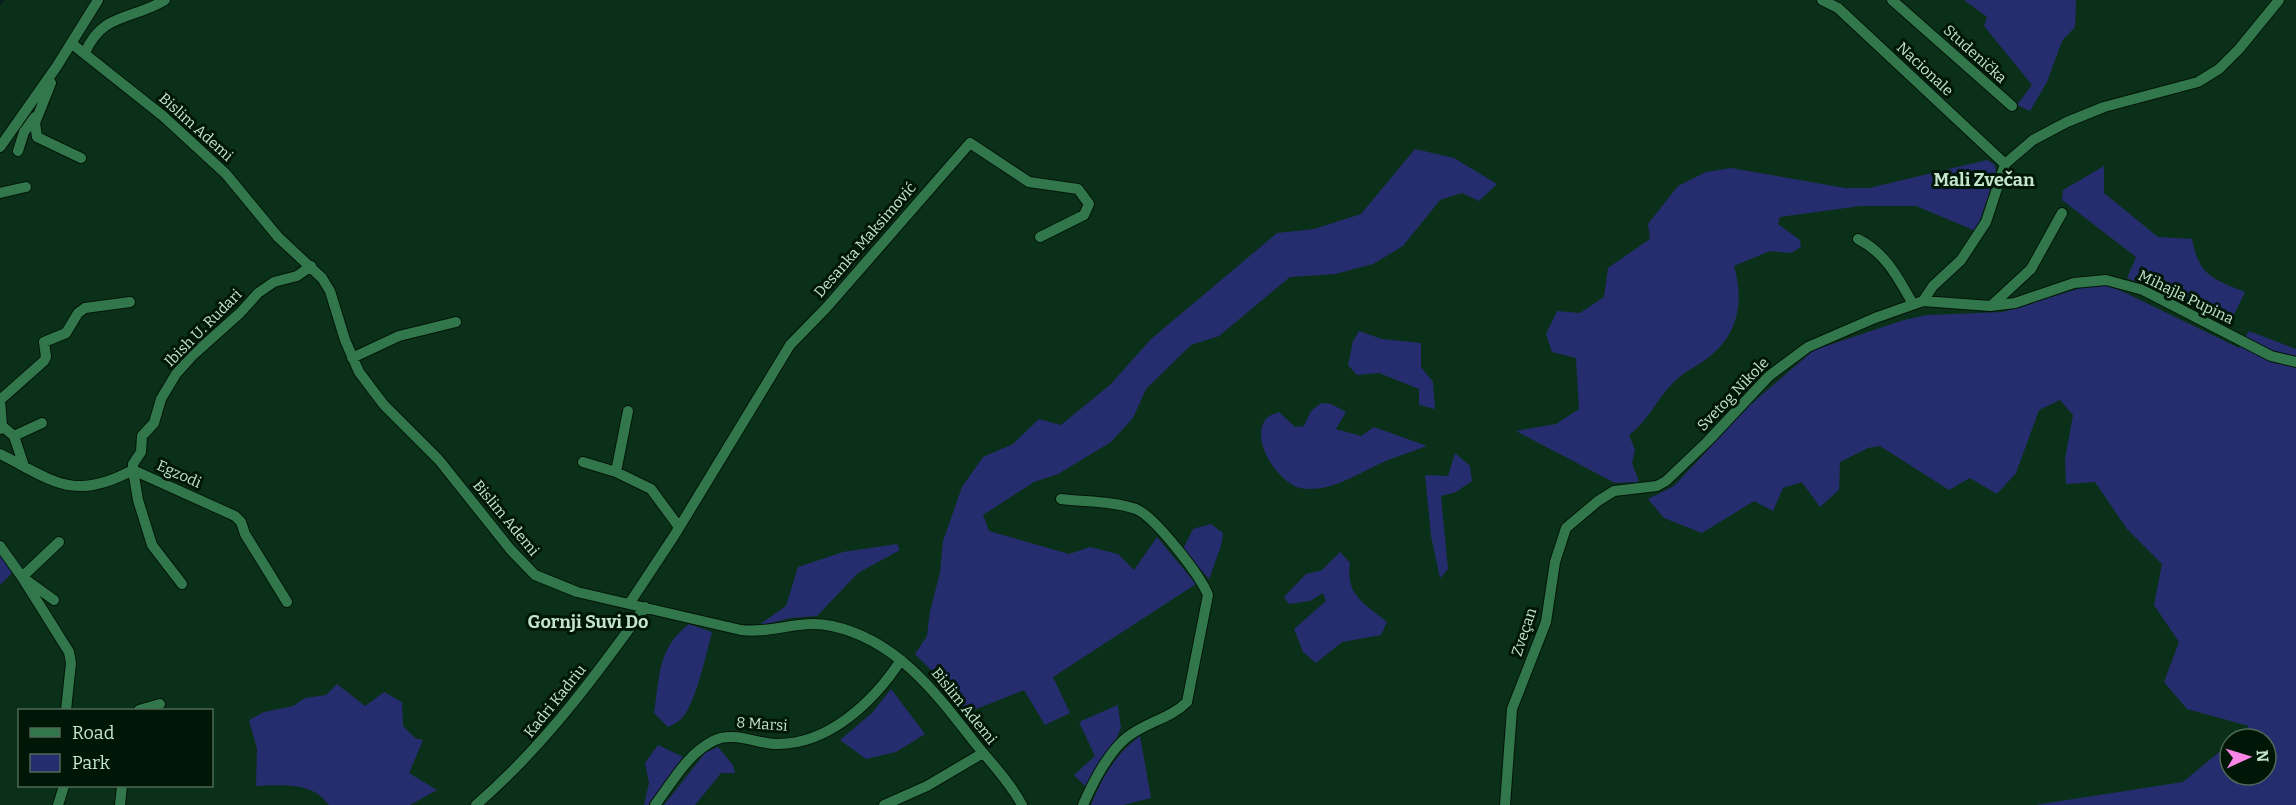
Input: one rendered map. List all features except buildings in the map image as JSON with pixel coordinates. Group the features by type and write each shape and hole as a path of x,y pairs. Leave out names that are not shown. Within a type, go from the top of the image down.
{"street":[{"path":"0,147 57,66 98,0"},
{"path":"85,53 91,39 110,21 149,9 165,0"},
{"name":"Nacionale","path":"1822,0 1838,8 2005,164"},
{"name":"Studenička","path":"1892,0 2012,106"},
{"path":"2005,164 2032,140 2067,122 2104,107 2205,78 2219,69 2240,49 2280,0"},
{"name":"Bislim Ademi","path":"71,43 163,116 226,174 278,237 311,266 330,291 352,358 359,372 384,405 439,460 510,549 535,575 577,592 752,632 810,623 832,626 863,637 901,660 925,680 1022,805"},
{"path":"57,66 37,115 35,123 37,137 81,158"},
{"path":"18,151 24,132 37,115"},
{"name":"Desanka Maksimović","path":"629,604 679,528 790,345 827,307 970,143 1029,182 1078,189 1089,204 1084,215 1040,237"},
{"name":"Svetog Nikole","path":"1614,491 1657,486 1666,481 1708,441 1769,376 1808,347 1918,302 1961,260 1986,222 2005,164"},
{"path":"0,193 26,187"},
{"path":"1990,306 2031,269 2062,213"},
{"path":"1858,239 1872,246 1884,257 1918,302"},
{"name":"Ibish U. Rudari","path":"133,470 133,464 141,452 142,436 154,423 161,399 176,374 258,293 274,282 297,276 311,266"},
{"name":"Mihajla Pupina","path":"1918,302 1990,306 2015,303 2074,283 2106,280 2143,290 2271,356 2296,362"},
{"path":"24,466 14,436 1,428 0,400 44,361 46,357 44,342 66,333 78,313 85,309 130,302"},
{"path":"352,358 399,336 456,322"},
{"path":"616,472 628,411"},
{"path":"14,436 42,423"},
{"path":"0,454 62,486 109,483 133,470"},
{"path":"583,462 616,472 651,489 679,528"},
{"name":"Egzodi","path":"133,470 138,500 152,545 182,584"},
{"name":"Egzodi","path":"133,470 235,516 241,522 245,534 287,602"},
{"name":"Zveçan","path":"1505,805 1512,709 1546,622 1555,562 1562,538 1566,528 1577,517 1614,491"},
{"path":"1061,499 1137,510 1180,553 1203,582 1208,595 1187,702 1177,712 1126,738 1107,760 1083,805"},
{"path":"22,577 59,542"},
{"path":"0,546 69,652 71,663 66,709"},
{"path":"22,577 54,600"},
{"name":"Kadri Kadriu","path":"476,805 541,744 591,682 645,607"},
{"name":"8 Marsi","path":"655,805 685,764 700,748 715,740 734,737 776,744 794,742 831,730 884,686 901,660"},
{"path":"145,709 160,704"},
{"path":"884,805 927,786 983,753"},
{"path":"58,805 64,787"},
{"path":"120,805 122,787"}],"green space":[{"path":"1964,0 2076,0 2075,27 2062,41 2047,82 2030,111 2017,105 2032,85 1984,26 1987,17"},
{"path":"1415,149 1454,158 1497,184 1479,201 1462,193 1440,200 1403,246 1373,264 1335,274 1290,277 1219,336 1191,345 1146,389 1133,418 1111,442 1058,474 1034,482 983,515 989,531 1069,554 1090,547 1118,554 1134,570 1157,537 1196,584 1053,677 1070,713 1045,725 1024,690 966,713 915,654 927,636 930,611 940,573 943,541 962,487 983,457 1013,444 1039,419 1061,425 1111,384 1150,340 1277,233 1314,229 1361,214"},
{"path":"1987,160 1995,165 1996,175 1976,231 1916,206 1860,206 1780,217 1778,224 1800,240 1801,247 1791,253 1770,251 1734,266 1739,294 1735,320 1730,332 1714,353 1673,383 1642,423 1629,435 1635,450 1632,463 1639,482 1615,483 1516,431 1556,424 1579,409 1576,358 1552,352 1546,334 1557,311 1580,313 1604,297 1608,268 1650,239 1648,224 1678,186 1706,172 1731,168 1845,188 1869,188"},
{"path":"2104,166 2104,193 2158,237 2192,239 2199,261 2209,275 2245,292 2230,323 2127,278 2136,257 2062,200 2063,190"},
{"path":"2109,285 2239,348 2249,331 2296,349 2296,805 2035,805 2183,782 2218,753 2218,787 2278,787 2278,727 2248,727 2187,709 2164,682 2179,642 2154,605 2162,564 2127,529 2095,482 2066,484 2065,459 2073,415 2060,400 2039,410 2016,473 1997,494 1970,478 1949,490 1880,446 1868,448 1840,462 1839,490 1820,507 1802,482 1783,488 1773,511 1754,501 1702,533 1664,518 1648,499 1674,486 1749,406 1814,350 1904,320 1927,315 2003,312 2084,287"},
{"path":"1359,331 1382,339 1421,343 1421,367 1433,382 1435,409 1419,405 1419,389 1379,373 1357,375 1348,365 1353,341"},
{"path":"1321,403 1331,404 1346,412 1336,429 1361,436 1374,427 1427,446 1388,460 1334,485 1323,488 1300,488 1283,478 1268,459 1263,448 1262,427 1268,417 1279,412 1295,427 1304,426 1311,411"},
{"path":"1455,453 1470,466 1472,481 1456,492 1441,496 1448,569 1440,578 1431,536 1425,475 1448,476"},
{"path":"1211,524 1223,533 1221,546 1209,579 1183,549 1193,529"},
{"path":"0,540 21,564 1,584 0,583"},
{"path":"897,544 900,550 858,573 817,616 790,618 756,627 786,606 798,567 843,552"},
{"path":"1340,552 1350,563 1349,574 1353,591 1387,622 1381,635 1342,642 1316,663 1303,652 1294,629 1326,601 1323,593 1310,601 1289,604 1284,597 1306,574 1322,570"},
{"path":"689,624 712,632 691,704 680,720 668,727 654,713 659,675 665,653 679,633"},
{"path":"337,684 365,706 384,692 402,702 403,726 415,738 423,740 409,773 437,790 410,805 329,805 322,797 305,788 286,785 256,786 257,749 249,720 264,712 293,706 305,698 326,695"},
{"path":"891,689 925,734 896,752 866,759 840,740 872,713"},
{"path":"1118,705 1121,728 1086,787 1074,775 1095,756 1079,722"},
{"path":"1140,736 1151,798 1123,805 1091,805 1111,767 1123,751"},
{"path":"658,745 683,757 649,805 644,805 649,783 645,763"},
{"path":"718,747 733,765 735,773 721,773 695,805 664,805 705,753"}],"waterway":[{"path":"0,3 3,0"}],"district":[{"name":"Mali Zvečan","path":"1984,180"},
{"name":"Gornji Suvi Do","path":"588,622"}]}
